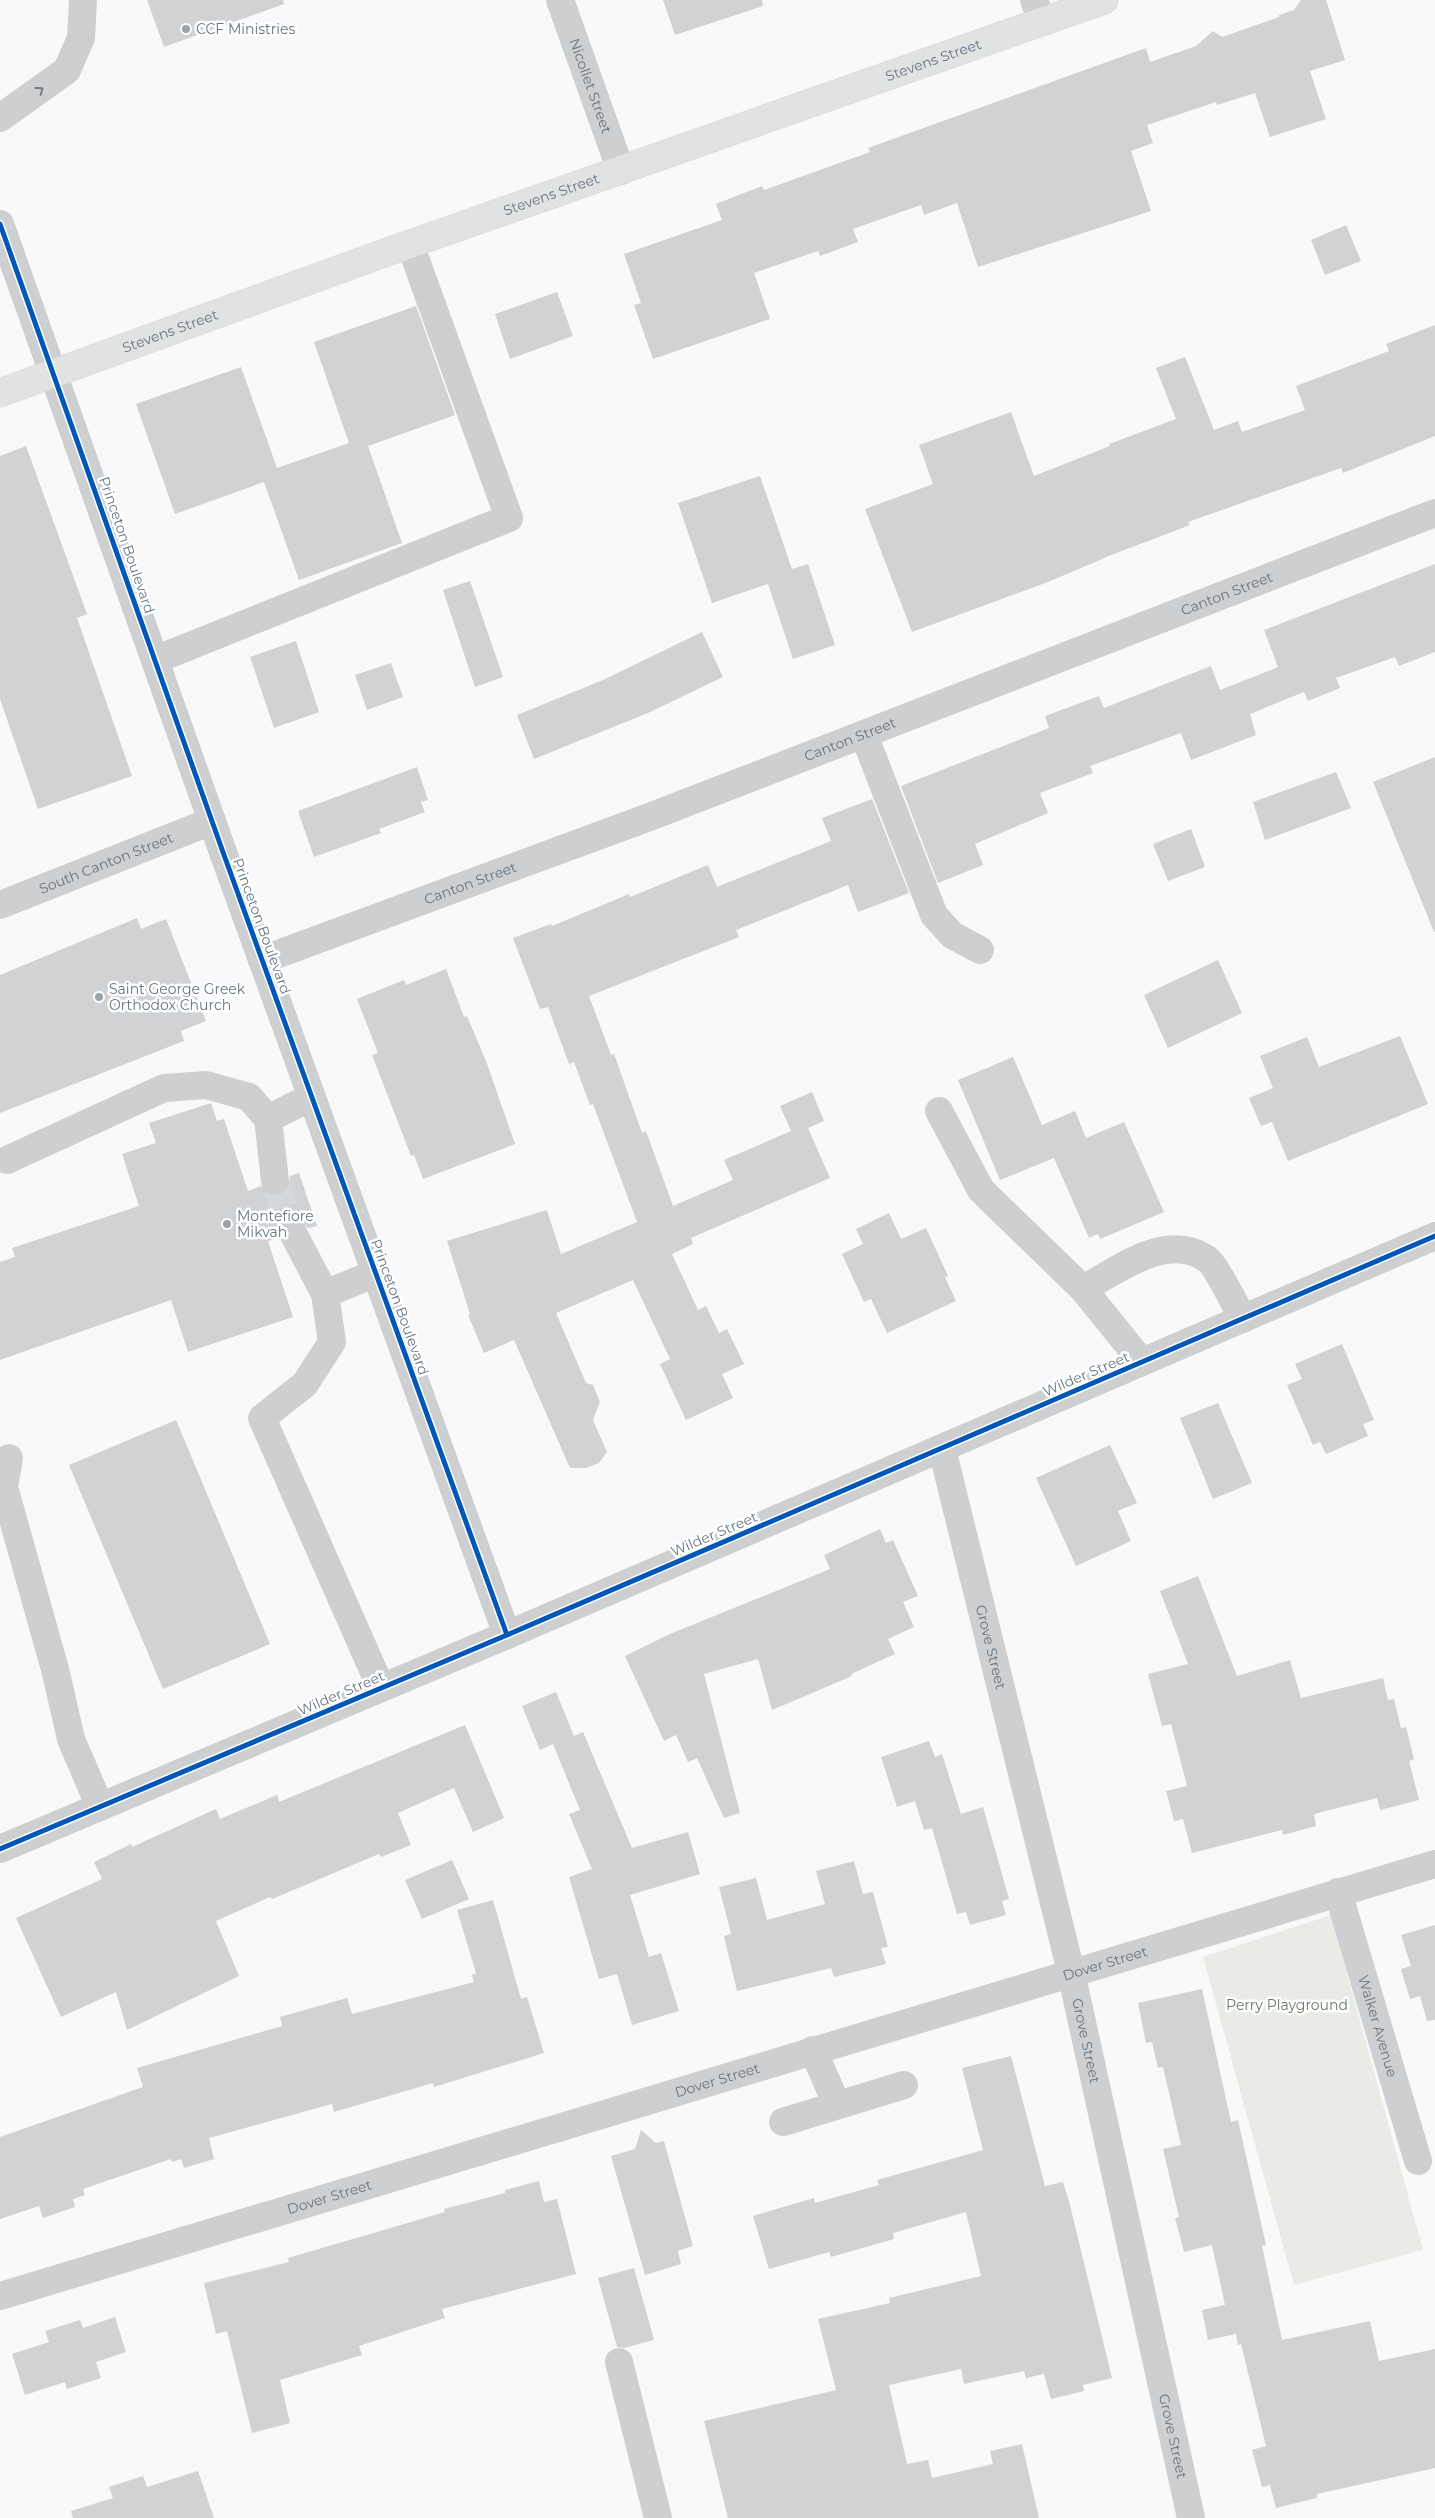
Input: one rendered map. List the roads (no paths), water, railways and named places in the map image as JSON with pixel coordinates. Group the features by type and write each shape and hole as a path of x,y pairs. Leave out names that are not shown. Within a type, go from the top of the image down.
{"main road":[{"name":"Stevens Street","path":"0,393 410,244 621,170 1038,11 1104,0"}],"street":[{"path":"0,118 68,70 81,38 82,0"},
{"name":"Nicollet Street","path":"560,0 621,170"},
{"name":"Princeton Boulevard","path":"0,224 311,1097 508,1635"},
{"path":"156,660 509,518 410,244"},
{"name":"Canton Street","path":"262,960 643,820 1435,513"},
{"path":"864,735 934,915 952,935 980,950"},
{"name":"South Canton Street","path":"0,905 212,820"},
{"path":"7,1160 164,1088 206,1085 249,1097 268,1119 275,1181"},
{"path":"268,1119 311,1097"},
{"path":"940,1111 981,1190 1083,1289 1142,1362"},
{"path":"293,1233 325,1294 332,1342 304,1384 262,1418 381,1688"},
{"name":"Wilder Street","path":"0,1849 508,1635 1435,1236"},
{"path":"1083,1289 1141,1257 1166,1248 1188,1252 1208,1260 1243,1319"},
{"path":"325,1294 376,1273"},
{"name":"Grove Street","path":"942,1449 1071,1972 1191,2518"},
{"path":"9,1458 4,1487 56,1673 72,1739 100,1807"},
{"name":"Dover Street","path":"0,2296 1071,1972 1435,1864"},
{"name":"Walker Avenue","path":"1338,1892 1418,2160"},
{"path":"814,2050 837,2105"},
{"path":"784,2122 904,2085"},
{"path":"619,2362 658,2518"}],"tunnel":[{"path":"275,1181 293,1233"}],"place":[{"name":"CCF Ministries","path":"186,29"},
{"name":"Saint George Greek Orthodox Church","path":"99,997"},
{"name":"Montefiore Mikvah","path":"227,1224"}],"park label":[{"name":"Perry Playground","path":"1287,2005"}]}
